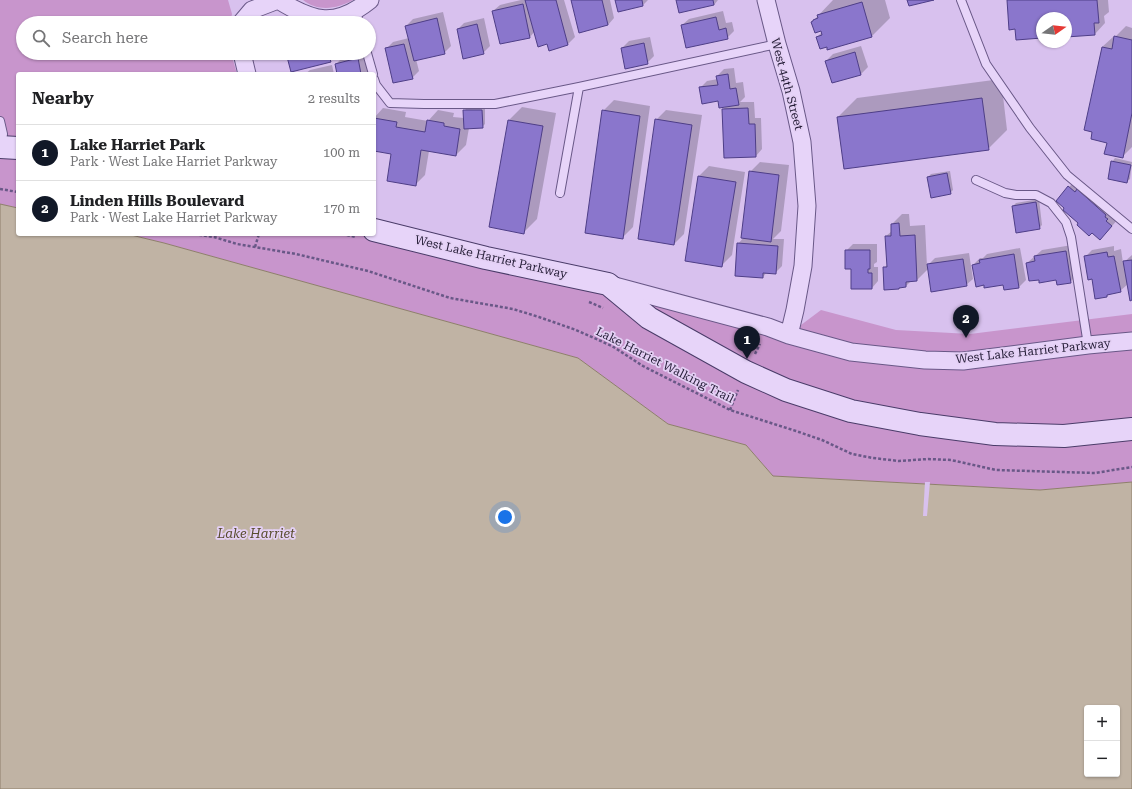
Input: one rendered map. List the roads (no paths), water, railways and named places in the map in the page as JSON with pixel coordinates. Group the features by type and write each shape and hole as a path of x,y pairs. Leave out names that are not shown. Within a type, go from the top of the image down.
{"street":[{"path":"247,16 252,10 278,0 294,10 310,16"},
{"path":"359,16 370,0"},
{"name":"West 44th Street","path":"766,0 776,44 791,91 802,142 807,206 803,266 789,334"},
{"path":"244,60 247,72"},
{"name":"West Lake Harriet Parkway","path":"376,230 486,258 608,284 768,327 851,352 925,360 963,361 1132,341"},
{"name":"West Lake Harriet Parkway","path":"608,284 649,318 746,372 786,390 851,411 920,424 995,434 1064,436 1132,428"}],"lane":[{"path":"961,0 986,64 1030,128 1067,176 1132,229"},
{"path":"376,85 390,103 495,104 579,88 776,44"},
{"path":"369,60 372,72"},
{"path":"560,193 579,88"},
{"path":"0,122 6,147"},
{"path":"976,180 1005,194 1036,195 1051,203 1066,222 1071,237 1088,345"}],"water":[{"name":"Lake Harriet","path":"0,204 16,208 16,236 135,236 578,358 668,424 746,445 773,476 1040,490 1132,482 1132,789 0,789"}],"place":[{"name":"Linden Hills Boulevard","path":"966,338"},
{"name":"Lake Harriet Park","path":"747,359"}]}
